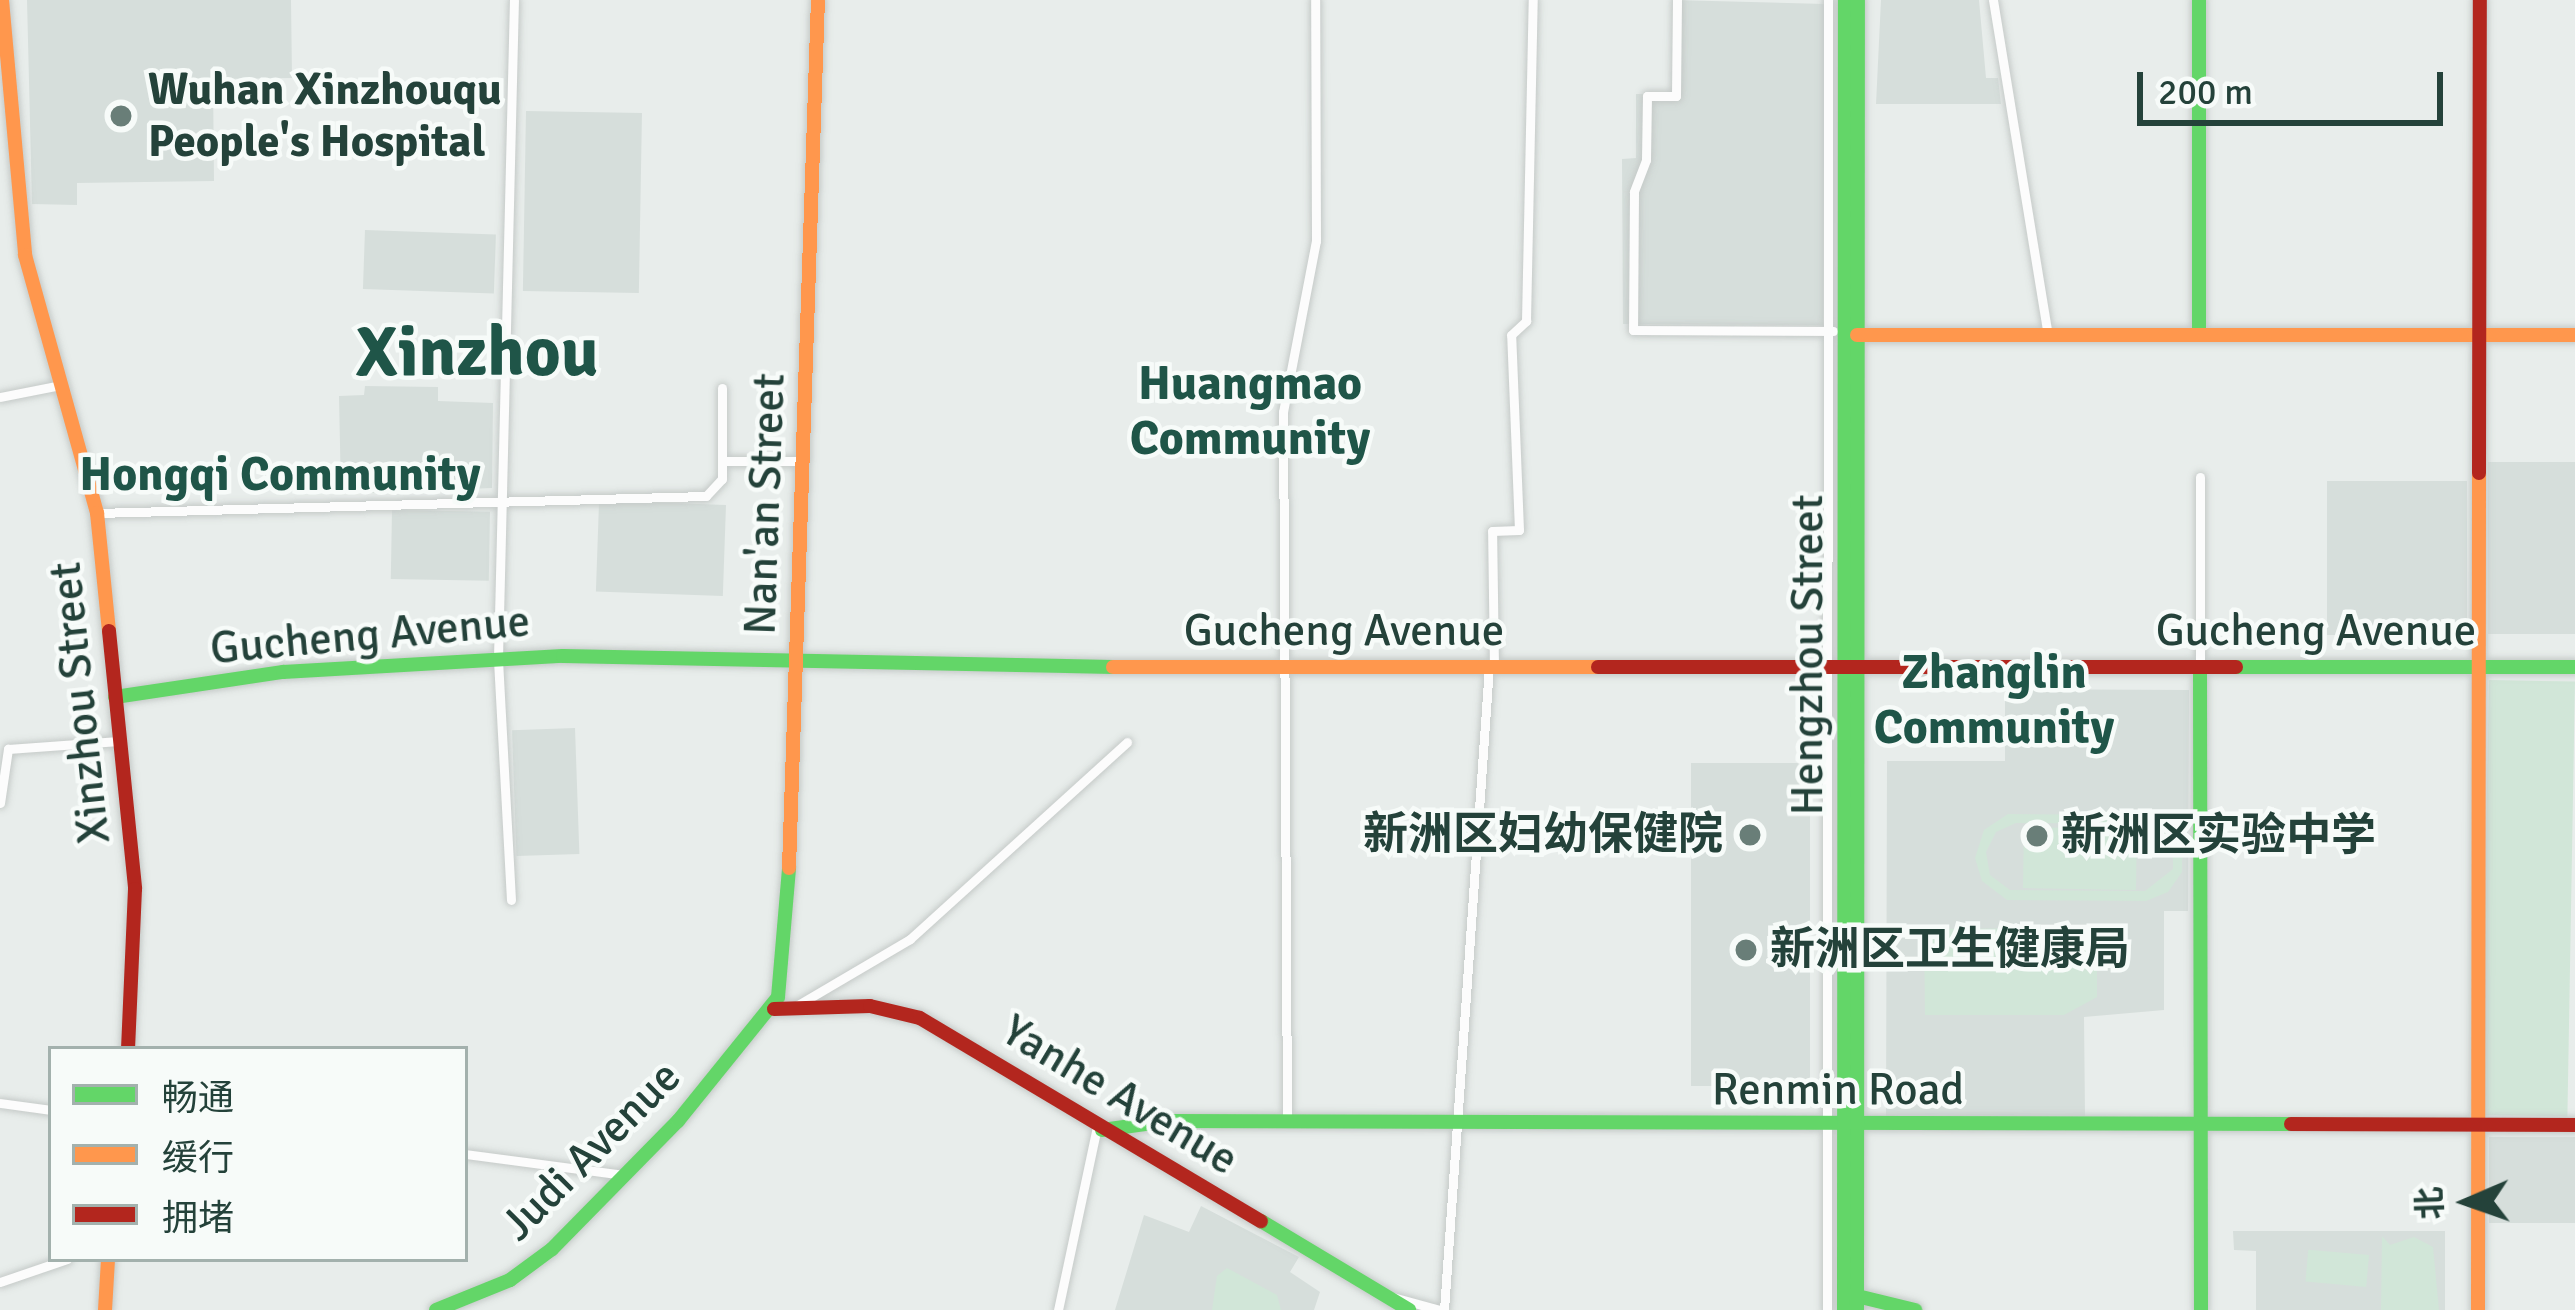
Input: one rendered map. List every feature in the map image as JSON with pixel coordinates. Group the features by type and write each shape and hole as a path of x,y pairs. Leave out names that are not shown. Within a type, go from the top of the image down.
{"street":[{"name":"Xinzhou Street","path":"2,0 6,176 32,288 97,513 136,917 128,1046"},
{"path":"511,900 498,658 514,0"},
{"name":"Nan'an Street","path":"774,1009 786,960 818,0"},
{"path":"1287,1122 1283,412 1316,241 1315,0"},
{"path":"1389,1296 1442,1310 1452,1124 1491,667 1492,531 1520,530 1511,335 1526,321 1533,0"},
{"path":"1677,0 1676,96 1647,96 1646,160 1634,192 1633,330 2575,335"},
{"path":"1831,0 1845,20"},
{"path":"1827,1310 1831,0"},
{"path":"1993,0 2048,335"},
{"path":"2199,0 2199,335"},
{"path":"2478,1310 2480,0"},
{"name":"Hengzhou Street","path":"1851,333 1845,20 1856,2"},
{"name":"Hengzhou Street","path":"1844,1310 1850,1127 1856,2"},
{"path":"0,397 61,385"},
{"path":"97,513 502,498 702,497 719,488 722,388"},
{"path":"722,460 803,461"},
{"path":"2200,478 2201,1310"},
{"name":"Gucheng Avenue","path":"115,697 283,672 498,658 1288,667 2575,667"},
{"path":"0,803 8,749 119,740"},
{"path":"791,1009 910,939 1127,742"},
{"name":"Yanhe Avenue","path":"774,1009 870,1006 920,1018 1409,1310"},
{"name":"Judi Avenue","path":"436,1310 525,1270 624,1175 774,1009"},
{"path":"0,1103 48,1110"},
{"name":"Renmin Road","path":"1099,1128 1168,1121 1827,1127 2575,1125"},
{"name":"Hengzhou Street","path":"1850,1127 1857,1303"},
{"path":"1058,1310 1099,1128"},
{"path":"468,1154 624,1175"},
{"path":"0,1282 58,1262"},
{"path":"105,1310 108,1262"},
{"path":"1857,1303 1915,1310"}],"shaded area":[{"name":"Wuhan Xinzhouqu People's Hospital","path":"27,0 291,0 292,78 213,79 214,181 77,183 77,205 32,204"},
{"path":"1673,0 1825,4 1823,325 1623,324 1622,159 1636,158 1636,94 1673,94"},
{"path":"1881,0 1979,0 1986,78 1998,78 2001,104 1876,104"},
{"path":"526,111 642,113 639,293 523,291"},
{"path":"365,230 496,235 494,294 363,289"},
{"path":"365,386 438,387 438,401 493,403 492,488 341,494 339,396 364,395"},
{"path":"2488,462 2575,462 2575,634 2488,634"},
{"path":"2327,481 2467,481 2467,635 2327,635"},
{"path":"599,501 726,505 723,596 596,592"},
{"path":"392,510 490,512 489,581 391,579"},
{"path":"2005,689 2189,690 2188,911 2164,911 2164,1010 2084,1017 2085,1116 1886,1120 1887,761 2005,761"},
{"path":"575,728 579,854 516,856 512,730"},
{"path":"1691,763 1810,763 1810,1086 1691,1086"},
{"path":"2489,1137 2575,1137 2575,1223 2489,1223"},
{"path":"1201,1206 1299,1257 1290,1272 1320,1292 1314,1310 1115,1310 1144,1215 1189,1232"},
{"path":"2233,1231 2445,1231 2445,1310 2256,1310 2256,1251 2234,1250"}],"green space":[{"path":"2489,680 2575,682 2567,1116 2481,1115"},
{"path":"2008,814 2154,815 2182,841 2182,872 2168,892 2146,901 2007,900 1982,881 1975,858 1984,830","holes":["2016,823 2151,824 2173,845 2173,869 2145,891 2010,890 1990,875 1986,852 1996,832"]},
{"path":"2024,827 2137,829 2136,890 2023,888"},
{"path":"2097,928 2097,997 2064,1015 1925,1015 1924,929"},
{"path":"2382,1236 2390,1245 2414,1237 2433,1247 2439,1310 2381,1310"},
{"path":"2308,1250 2369,1255 2366,1287 2305,1282"},
{"path":"1227,1268 1277,1295 1281,1310 1212,1310 1217,1276"}],"traffic: fast":[{"path":"1844,1310 1845,0"},
{"path":"1857,1310 1858,0"},
{"path":"2199,0 2199,335"},
{"path":"115,697 283,672 563,656 1113,667"},
{"path":"2200,667 2201,1310"},
{"path":"2236,667 2575,667"},
{"path":"436,1310 510,1280 552,1249 678,1121 778,997 789,868"},
{"path":"1102,1130 1168,1121 2291,1124"},
{"path":"1261,1221 1409,1310"},
{"path":"1857,1296 1915,1310"}],"traffic: slow":[{"path":"2,0 25,255 97,513 109,631"},
{"path":"789,868 818,0"},
{"path":"1857,335 2575,335"},
{"path":"2478,1310 2479,473"},
{"path":"1113,667 1598,667"},
{"path":"105,1310 108,1262"}],"traffic: jam":[{"path":"2479,473 2480,0"},
{"path":"109,631 135,889 128,1046"},
{"path":"1598,667 2236,667"},
{"path":"774,1009 870,1006 920,1018 1261,1221"},
{"path":"2291,1124 2575,1125"}],"place":[{"name":"Wuhan Xinzhouqu People's Hospital","path":"121,116"},
{"name":"新洲区妇幼保健院","path":"1750,835"},
{"name":"新洲区实验中学","path":"2037,836"},
{"name":"新洲区卫生健康局","path":"1746,950"}],"district":[{"name":"Xinzhou","path":"477,353"},
{"name":"Huangmao Community","path":"1250,410"},
{"name":"Hongqi Community","path":"280,475"},
{"name":"Zhanglin Community","path":"1994,700"}]}
